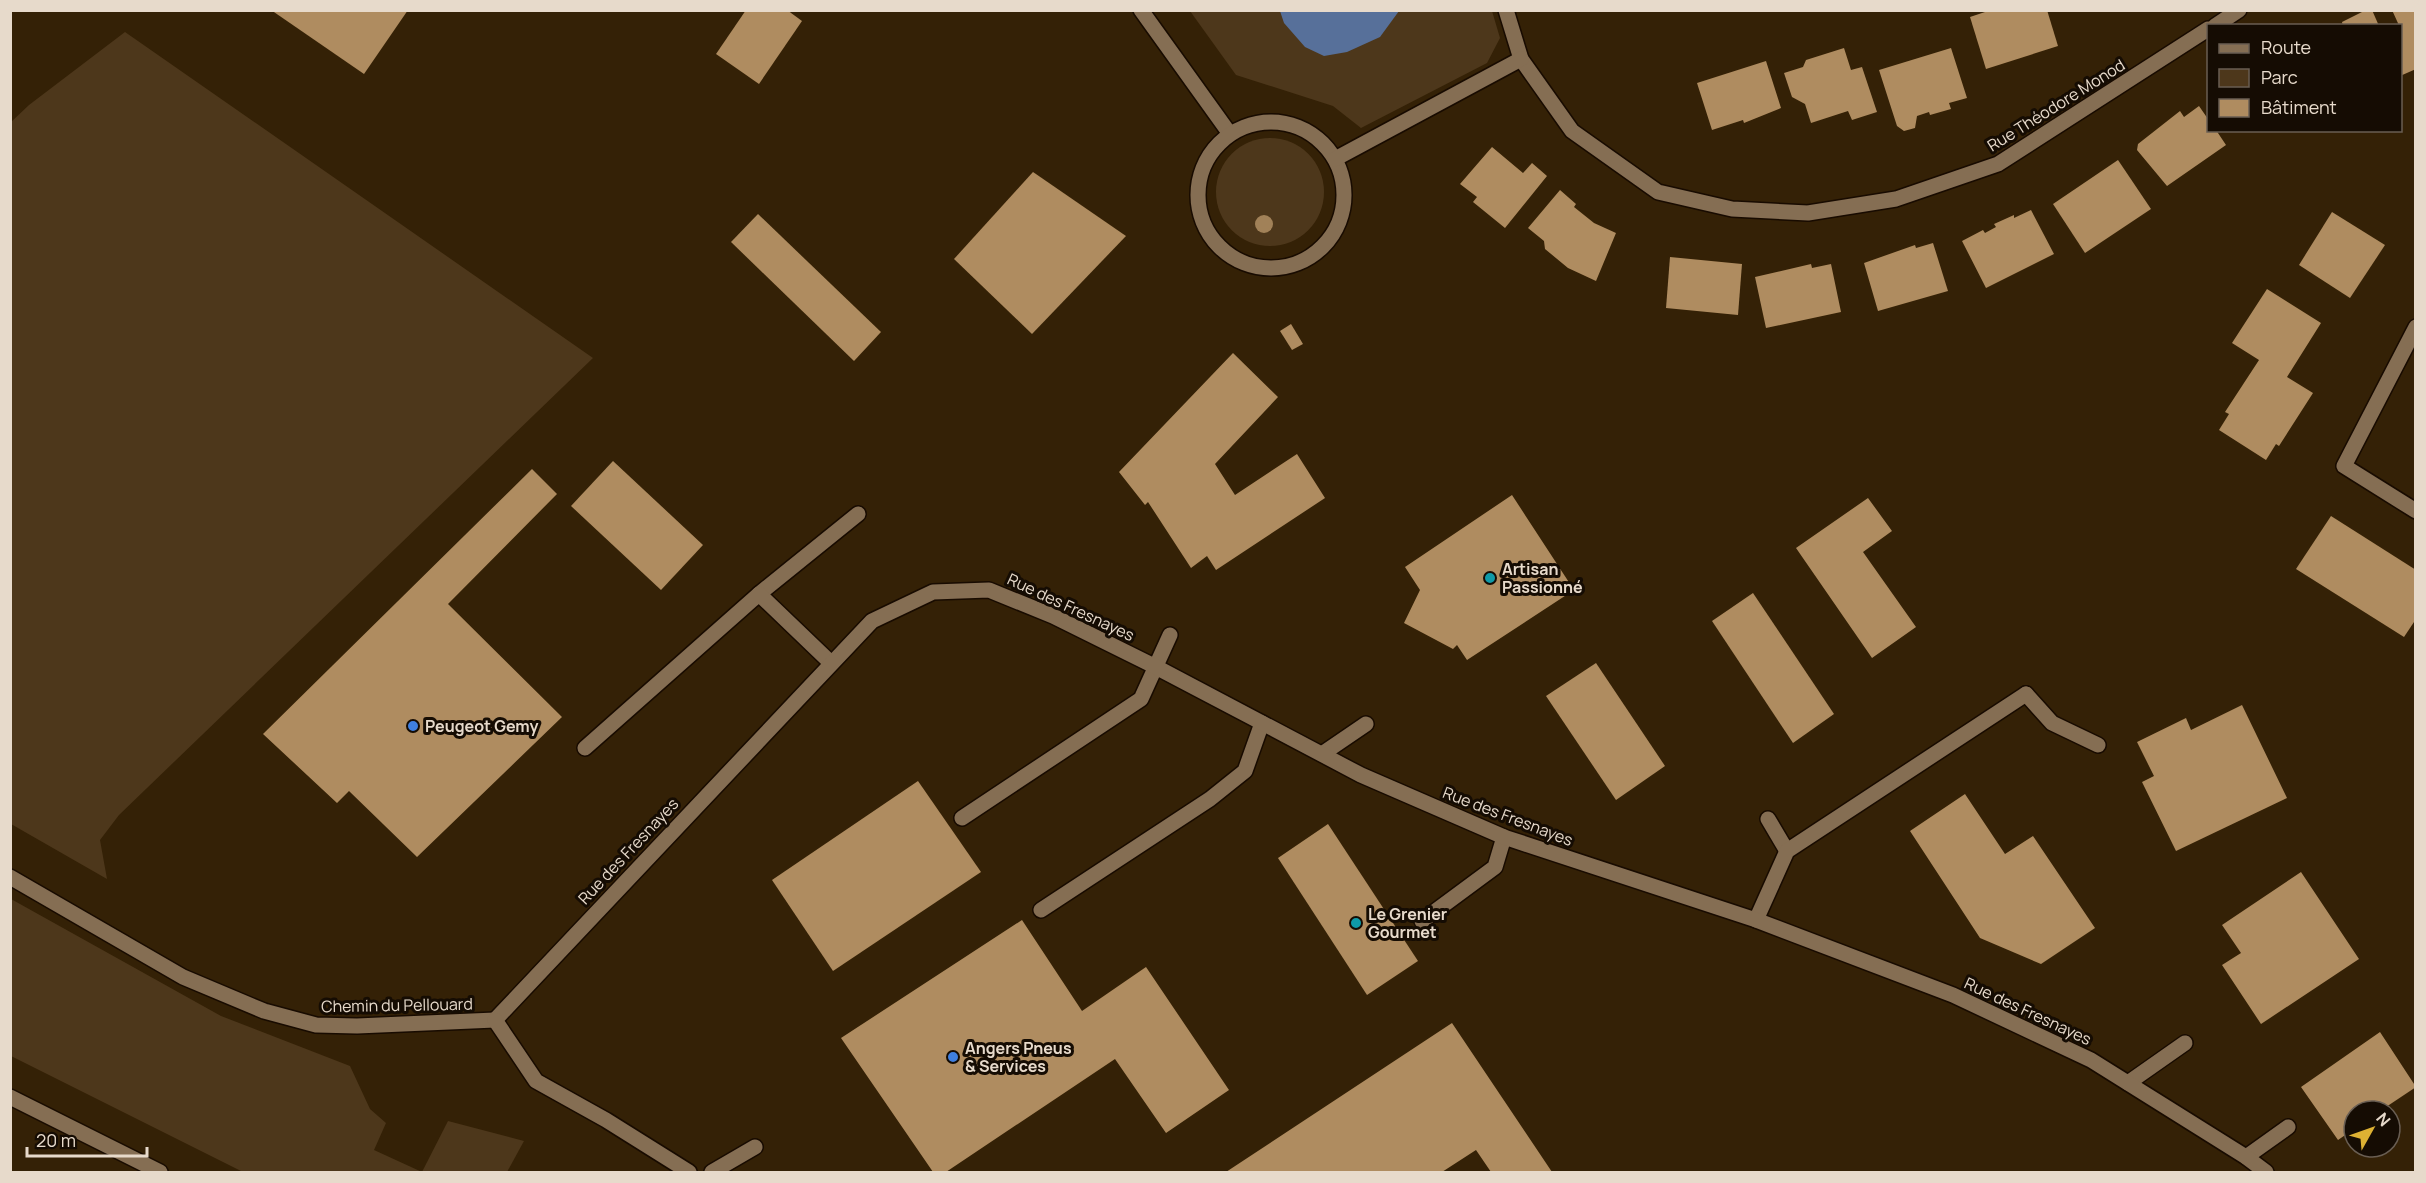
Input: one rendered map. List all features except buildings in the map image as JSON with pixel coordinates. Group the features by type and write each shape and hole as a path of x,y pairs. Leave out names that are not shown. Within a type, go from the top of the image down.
{"street":[{"path":"1141,10 1230,135"},
{"name":"Rue Théodore Monod","path":"1506,10 1521,59 1572,131 1658,192 1732,209 1808,213 1896,200 1998,164 2207,30"},
{"path":"2218,24 2239,10"},
{"path":"1335,159 1521,59"},
{"path":"1275,122 1299,127 1319,140 1335,159 1343,181 1344,204 1337,227 1324,247 1304,261 1282,268 1258,268 1235,260 1217,245 1203,224 1197,199 1200,175 1212,152 1230,135 1252,124 1275,122"},
{"path":"2415,327 2344,466 2415,511"},
{"path":"585,748 759,594 858,514"},
{"name":"Rue des Fresnayes","path":"495,1020 872,621 933,592 989,590 1053,616 1154,666 1361,775 1504,837 1756,920 1953,995 2091,1060 2246,1157 2266,1173"},
{"path":"759,594 831,663"},
{"path":"962,818 1141,699 1170,635"},
{"path":"1756,920 1787,851 2026,694 2052,723 2098,745"},
{"path":"1041,910 1210,799 1245,771 1262,723"},
{"path":"1322,754 1366,724"},
{"path":"1768,819 1787,851"},
{"path":"1422,921 1495,867 1504,837"},
{"name":"Chemin du Pellouard","path":"10,877 183,977 264,1011 326,1025 495,1020 536,1081 606,1120 689,1173"},
{"path":"2128,1083 2185,1043"},
{"path":"10,1096 160,1173"},
{"path":"2246,1157 2288,1127"},
{"path":"712,1173 755,1147"}],"green space":[{"path":"1190,11 1492,11 1500,38 1487,63 1361,128 1333,106 1236,75"},
{"path":"125,32 593,358 119,815 100,840 107,879 11,824 10,123 29,105"},
{"path":"1270,138 1291,142 1308,154 1320,171 1324,192 1320,213 1308,230 1291,242 1270,246 1249,242 1232,230 1220,213 1216,192 1220,171 1232,154 1249,142"},
{"path":"11,899 221,1016 350,1066 370,1109 386,1123 374,1150 422,1172 243,1172 11,1056"},
{"path":"448,1121 524,1141 507,1172 422,1172"}],"water":[{"path":"1280,10 1399,11 1380,37 1347,52 1324,56 1305,47 1284,23"}],"place":[{"name":"Artisan Passionné","path":"1490,578"},
{"name":"Peugeot Gemy","path":"413,726"},
{"name":"Le Grenier Gourmet","path":"1356,923"},
{"name":"Angers Pneus & Services","path":"953,1057"}]}
